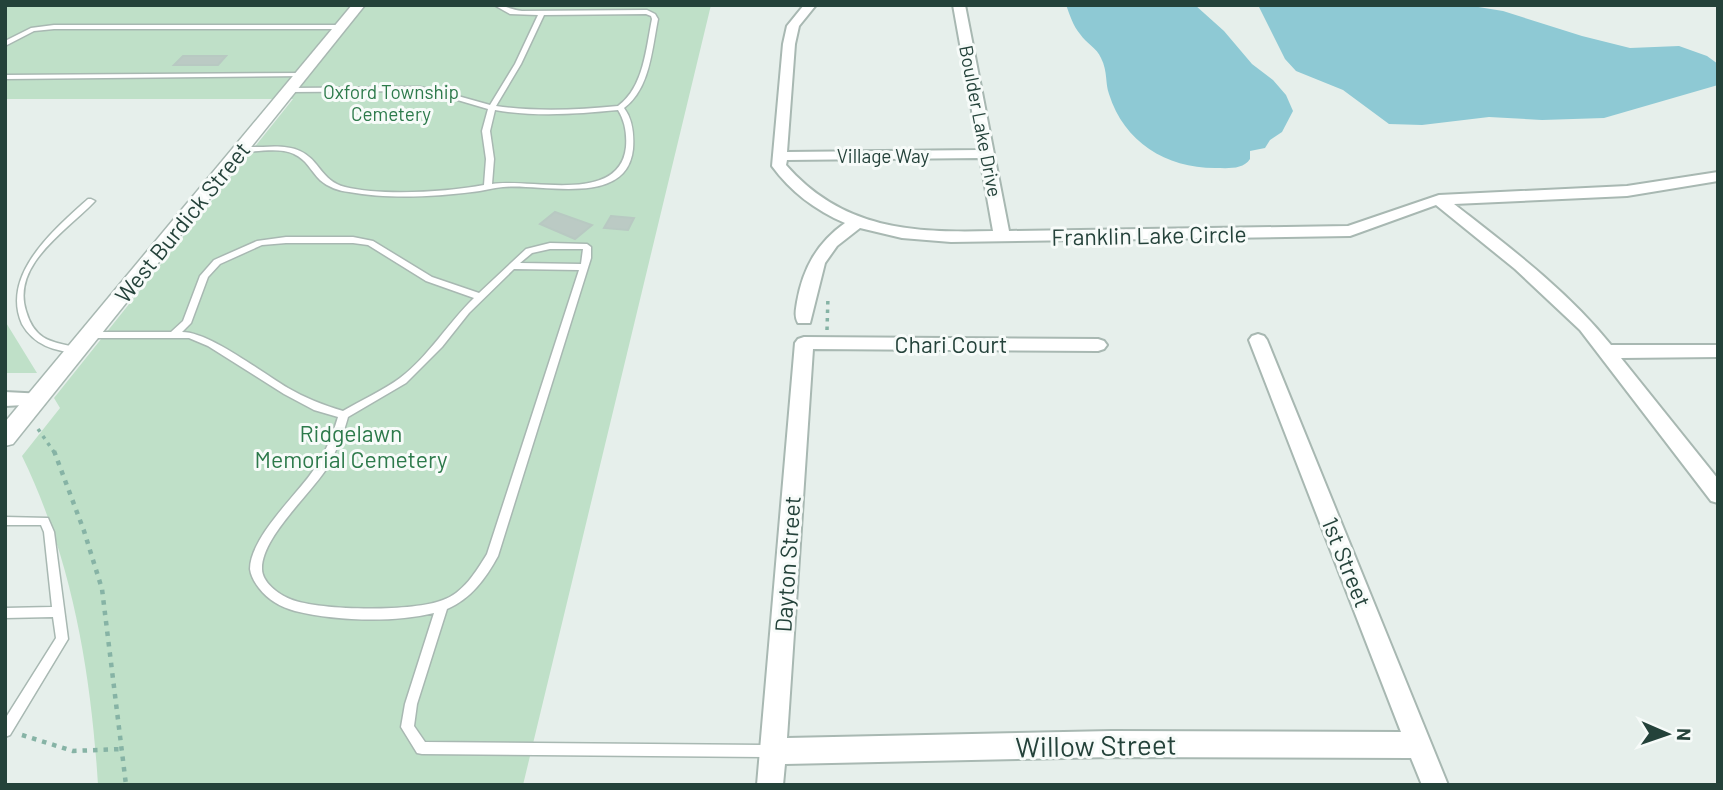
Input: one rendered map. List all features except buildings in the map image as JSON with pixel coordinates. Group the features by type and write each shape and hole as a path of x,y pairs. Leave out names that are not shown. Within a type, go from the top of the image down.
{"street":[{"name":"West Burdick Street","path":"5,438 359,5"},
{"path":"810,5 793,26 789,44 779,166 805,195 833,213 856,222"},
{"name":"Boulder Lake Drive","path":"959,5 1002,237"},
{"name":"Village Way","path":"779,156 988,154"},
{"name":"Franklin Lake Circle","path":"856,222 877,230 909,236 1350,231 1439,200 1627,191 1718,176"},
{"path":"1439,200 1521,265 1586,327 1718,495"},
{"path":"804,319 808,278 836,236 856,222"},
{"name":"1st Street","path":"1258,340 1435,785"},
{"name":"Chari Court","path":"815,343 1098,345"},
{"name":"Dayton Street","path":"770,785 815,343"},
{"path":"1605,352 1718,351"},
{"path":"5,399 32,405"},
{"name":"Willow Street","path":"773,751 1112,744 1419,745"}],"lane":[{"path":"290,90 420,89 439,91 492,107 555,111 620,108 629,103 637,93 655,19 653,15 541,14 510,12 497,5"},
{"path":"488,187 490,159 486,131 492,107 518,64 541,14"},
{"path":"5,44 33,29 54,27 341,27"},
{"path":"5,77 303,74"},
{"path":"241,150 292,150 303,155 319,177 331,185 349,190 446,191 510,184 570,188 615,176 625,165 629,150 626,114 620,108"},
{"path":"78,350 50,346 27,326 16,308 19,274 36,251 91,201"},
{"path":"174,334 187,323 204,276 217,262 260,243 286,240 349,240 370,243 429,279 480,296"},
{"path":"90,335 190,335 211,344 287,392 317,407 344,415 403,381 480,296 529,251 550,246 587,247 584,267 492,556 474,585 449,604 427,612 332,611 290,605 264,588 256,570 259,551 321,469 338,435 344,415"},
{"path":"512,266 584,267"},
{"path":"5,521 44,522 49,532 62,639 11,733"},
{"path":"442,607 407,727 422,748 773,751"},
{"path":"5,613 59,612"}],"path":[{"path":"815,343 828,294"},
{"path":"32,405 53,449 84,531 102,589 126,785"},
{"path":"11,733 38,738 73,751 122,749"}],"green space":[{"name":"Ridgelawn Memorial Cemetery","path":"5,5 711,5 523,785 98,785 90,700 76,617 54,535 22,456 60,408 54,398 293,99 5,99"},
{"path":"5,321 37,373 5,373"}],"water":[{"path":"1066,5 1195,5 1286,95 1293,111 1282,132 1270,140 1265,148 1250,151 1247,163 1234,168 1197,167 1164,157 1149,149 1136,139 1116,111 1101,58 1078,31"},
{"path":"1258,5 1466,5 1503,11 1630,48 1679,46 1707,56 1718,64 1718,85 1604,118 1542,120 1489,117 1422,125 1389,124 1343,90 1296,71 1285,59"}],"park label":[{"name":"Oxford Township Cemetery","path":"391,102"}]}
